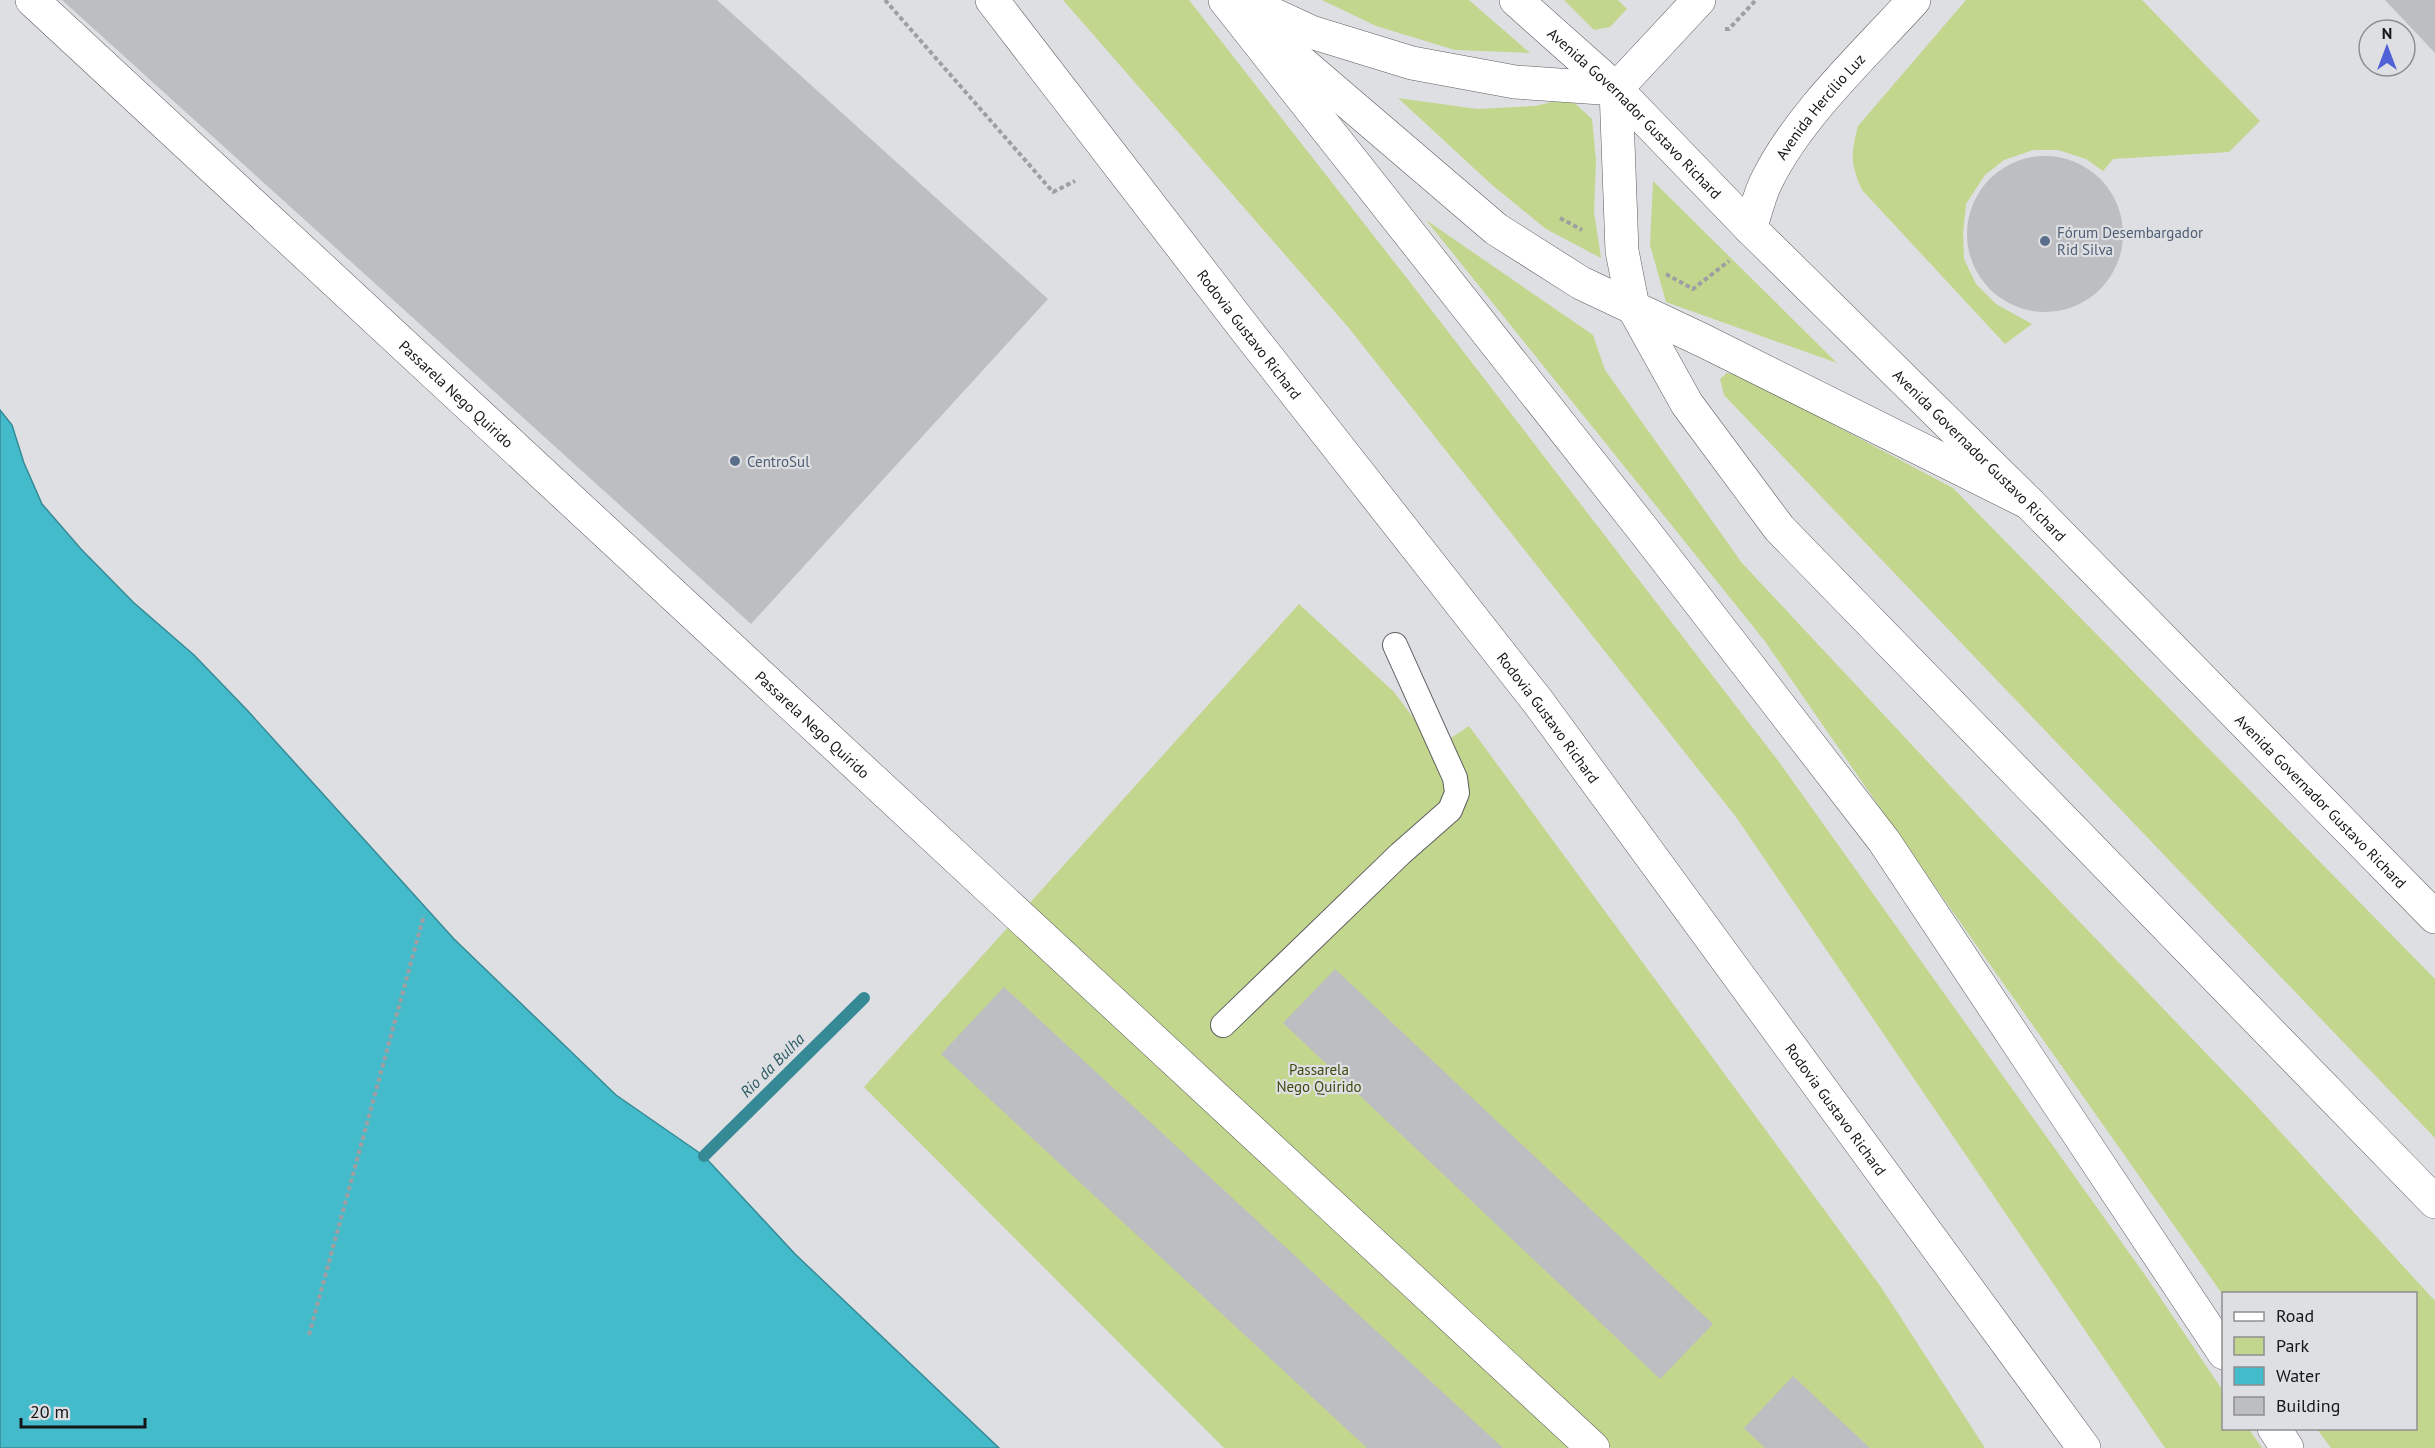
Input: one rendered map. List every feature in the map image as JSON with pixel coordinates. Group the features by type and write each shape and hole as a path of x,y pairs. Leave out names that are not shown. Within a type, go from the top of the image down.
{"main road":[{"name":"Passarela Nego Quirido","path":"32,0 1593,1448"},
{"name":"Rodovia Gustavo Richard","path":"992,0 1239,321 1539,703 2084,1448"},
{"path":"1227,0 1496,229 1581,283 2029,503"},
{"path":"1227,0 1645,532 1884,841 2222,1351"},
{"path":"1242,0 1311,32 1412,63 1515,82 1616,89"},
{"name":"Avenida Governador Gustavo Richard","path":"1516,0 1616,89 1755,232 2029,503 2435,917"},
{"path":"1699,0 1616,89 1622,251 1633,307 1687,404 1779,528 2435,1202"},
{"name":"Avenida Hercílio Luz","path":"1755,232 1766,181 1788,145 1813,111 1914,0"},
{"path":"2275,1430 2287,1448"}],"lane":[{"path":"1223,1025 1450,810 1456,793 1455,778 1395,645"}],"path":[{"path":"885,0 1053,192 1075,181"},
{"path":"1693,289 1755,232"},
{"path":"309,1335 423,915"}],"green space":[{"path":"1063,0 1189,0 1406,277 1779,762 2145,1275 2222,1390 2222,1430 2250,1430 2262,1448 2165,1448 1736,817 1348,327"},
{"path":"1322,0 1469,0 1530,53 1455,50 1376,26"},
{"path":"1564,0 1618,0 1627,9 1610,27 1594,30"},
{"path":"1966,0 2142,0 2260,121 2229,152 2113,159 2103,171 2086,159 2058,150 2033,150 2004,160 1985,175 1966,204 1963,233 1964,259 1976,284 1996,304 2032,324 2005,344 1862,190 1854,165 1853,151 1858,126"},
{"path":"1398,98 1477,109 1535,106 1569,98 1592,119 1596,160 1594,212 1601,258 1546,229 1491,184"},
{"path":"1653,181 1837,363 1666,302 1650,245"},
{"path":"1426,220 1593,335 1605,370 1742,563 1997,836 2253,1102 2435,1301 2435,1448 2331,1448 2318,1430 2417,1430 2417,1292 2222,1294 1764,640"},
{"path":"1727,373 1740,375 1953,488 2435,979 2435,1138 1724,395 1720,379"},
{"name":"Passarela Nego Quirido","path":"1299,604 1394,692 1436,748 1469,726 1881,1287 1985,1448 1224,1448 864,1087"}],"water":[{"path":"0,410 12,425 24,463 42,504 81,549 133,602 194,655 247,710 454,939 616,1095 704,1156 795,1254 999,1448 0,1448"}],"building":[{"name":"CentroSul","path":"62,0 717,0 1048,299 751,624"},
{"path":"2385,0 2435,0 2435,53 2417,34 2417,18 2402,18"},
{"name":"Fórum Desembargador Rid Silva","path":"2045,156 2075,162 2100,179 2117,204 2123,234 2117,264 2100,289 2075,306 2045,312 2015,306 1990,289 1973,264 1967,234 1973,204 1990,179 2015,162"},
{"path":"1335,969 1713,1324 1660,1379 1283,1023"},
{"path":"1004,987 1503,1448 1367,1448 941,1054"},
{"path":"1793,1376 1870,1448 1765,1448 1744,1428"}],"waterway":[{"name":"Rio da Bulha","path":"704,1156 864,998"}],"place":[{"name":"Fórum Desembargador Rid Silva","path":"2045,241"},
{"name":"CentroSul","path":"735,461"}]}
